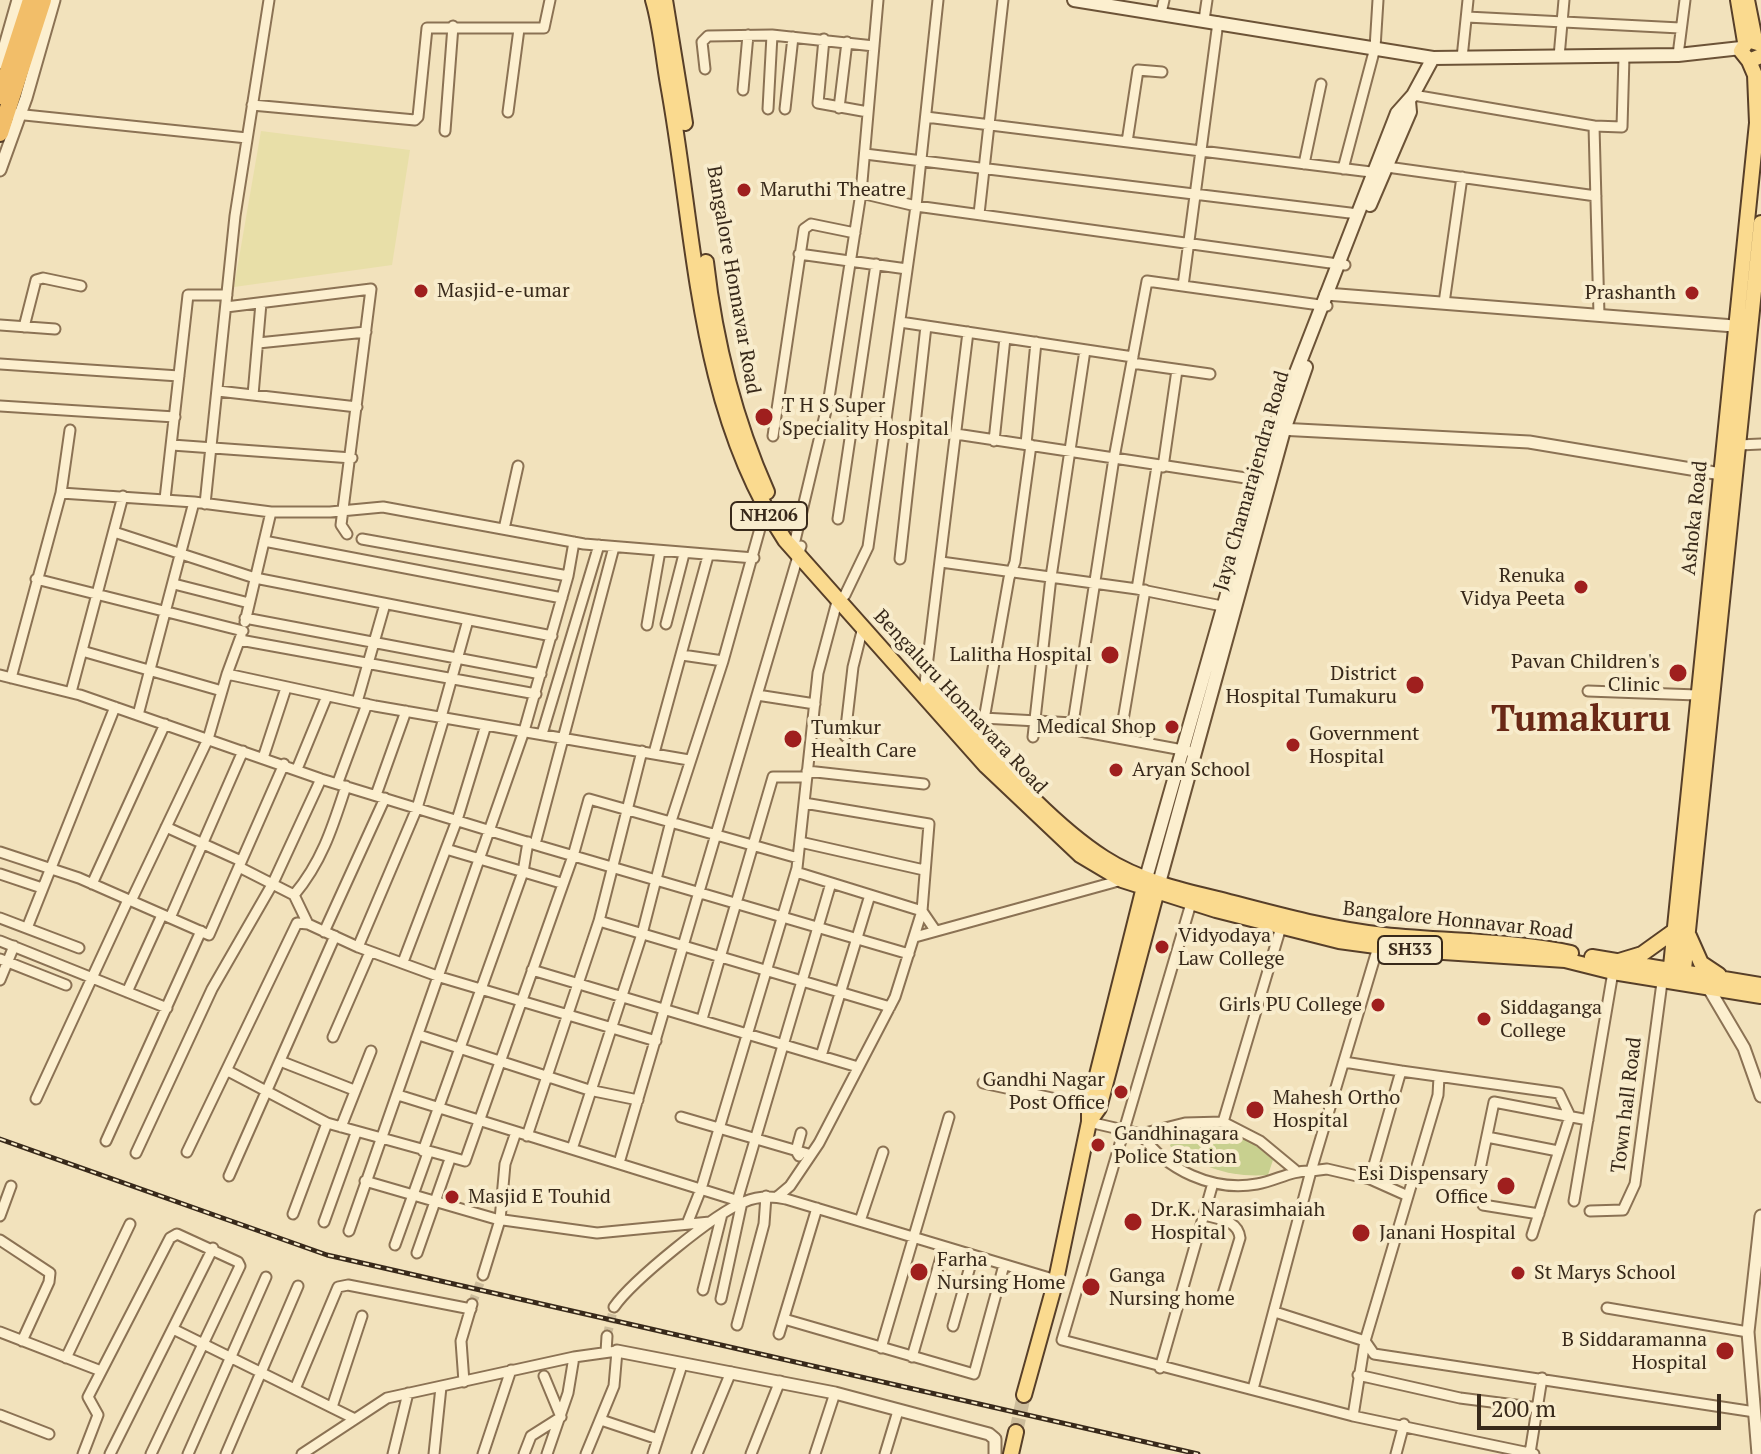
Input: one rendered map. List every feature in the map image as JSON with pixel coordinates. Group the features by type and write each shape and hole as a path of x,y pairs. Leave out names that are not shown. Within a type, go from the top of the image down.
{"highway":[{"path":"0,96 3,68 31,0"},
{"path":"0,133 14,114 43,0"}],"main road":[{"name":"NH206","path":"653,0 688,166"},
{"name":"Bangalore Honnavar Road","path":"665,0 688,166 724,364 749,453 767,502 797,548 908,671 925,683 980,742 1088,847 1151,885 1193,898 1384,935 1519,944 1614,967 1672,976"},
{"path":"1076,0 1162,6 1211,21 1433,58 1678,55 1750,43"},
{"path":"1738,0 1739,27 1750,43"},
{"path":"1747,0 1750,43 1743,57 1755,59"},
{"name":"Jaya Chamarajendra Road","path":"1188,751 1222,606 1259,480 1327,300 1382,171 1397,113 1411,98 1433,58"},
{"name":"Ashoka Road","path":"1681,932 1697,695 1757,123 1755,59"},
{"name":"Jaya Chamarajendra Road","path":"1342,264 1358,214 1382,171"},
{"name":"Ashoka Road","path":"1672,976 1681,932 1739,445 1756,328 1760,234"},
{"name":"Jaya Chamarajendra Road","path":"1151,885 1279,429"},
{"name":"Bengaluru Honnavara Road","path":"842,597 863,627 908,671 986,766 1042,821 1080,855 1122,880 1151,885"},
{"path":"1024,1395 1056,1280 1093,1112 1151,885"},
{"name":"SH33","path":"1193,898 1281,927 1378,947 1546,958 1614,967"},
{"path":"1614,967 1681,932 1701,963 1725,979"},
{"path":"1672,976 1761,985"},
{"path":"1672,976 1708,987 1761,996"},
{"path":"1011,1454 1016,1432"}],"street":[{"path":"3,68 18,0"},
{"path":"0,170 14,114 54,0"},
{"path":"205,504 227,295 269,0"},
{"path":"252,105 415,120 418,117 426,30 432,26 546,27 550,0"},
{"path":"619,1163 757,695 797,548 829,398 861,193 878,0"},
{"path":"687,1224 701,1189 796,872 818,673 842,597 868,547 916,206 938,0"},
{"path":"979,214 992,125 1003,0"},
{"path":"1183,286 1202,151 1211,21 1207,0"},
{"path":"1343,169 1375,48 1378,0"},
{"path":"1462,58 1468,0"},
{"path":"1559,57 1564,0"},
{"path":"1678,55 1685,0"},
{"path":"1467,17 1680,28"},
{"path":"445,131 453,26"},
{"path":"508,112 519,29"},
{"path":"743,90 748,35"},
{"path":"705,69 703,39 772,35 874,46"},
{"path":"768,109 772,35"},
{"path":"785,109 793,37"},
{"path":"824,39 818,103 868,112"},
{"path":"839,108 847,42"},
{"path":"1411,98 1594,126 1622,127 1624,56"},
{"path":"1127,142 1138,70 1162,72"},
{"path":"1304,164 1321,84"},
{"path":"14,114 247,138"},
{"path":"926,117 1343,169 1462,177 1596,196"},
{"path":"1594,126 1599,315"},
{"path":"865,154 1358,214"},
{"path":"1444,303 1462,177"},
{"path":"861,193 916,206 1342,264"},
{"path":"773,436 799,254 808,225 855,233"},
{"path":"799,254 907,269"},
{"path":"838,519 876,264"},
{"path":"24,327 36,280 43,278 81,286"},
{"path":"1073,723 1114,458 1147,281 1327,300 1444,303 1734,326"},
{"path":"226,307 371,289 352,458 341,525 347,534"},
{"path":"165,499 188,295 227,295"},
{"path":"253,395 261,303"},
{"path":"900,322 1085,350 1210,374"},
{"path":"0,325 55,329"},
{"path":"900,559 926,326"},
{"path":"258,343 366,332"},
{"path":"925,683 968,332"},
{"path":"994,441 1005,338"},
{"path":"980,742 1012,570 1029,445 1036,342"},
{"path":"1033,737 1051,577 1085,350"},
{"path":"0,364 179,376"},
{"path":"1120,738 1177,370"},
{"path":"218,391 357,407"},
{"path":"0,406 175,417"},
{"path":"1279,429 1529,442 1721,474"},
{"path":"11,678 61,493 70,430"},
{"path":"956,434 1259,480"},
{"path":"1739,445 1761,444"},
{"path":"172,445 352,458"},
{"path":"504,529 518,466"},
{"path":"61,493 165,499 271,512 383,507 574,542 754,558"},
{"path":"71,692 123,496"},
{"path":"138,715 194,502"},
{"path":"572,1149 642,934 671,821 754,558 767,502"},
{"path":"36,1099 208,739 242,636 271,512"},
{"path":"114,532 255,578 552,636"},
{"path":"362,539 568,576"},
{"path":"264,541 562,598"},
{"path":"349,1231 524,731 568,576 574,542"},
{"path":"542,734 599,545"},
{"path":"395,1245 438,1107 523,872 566,738 614,547"},
{"path":"647,625 660,551"},
{"path":"666,624 684,554"},
{"path":"654,753 708,556"},
{"path":"941,562 1141,590 1222,606"},
{"path":"36,579 167,612 242,636 365,663 536,694"},
{"path":"174,584 249,603"},
{"path":"294,895 315,871 339,813 342,784 362,703 365,663 385,604"},
{"path":"245,618 541,674"},
{"path":"358,947 417,808 468,620"},
{"path":"845,736 853,667 863,627"},
{"path":"82,651 222,691"},
{"path":"682,655 723,661"},
{"path":"227,674 362,703 689,760"},
{"path":"0,675 71,692 321,779 909,954"},
{"path":"263,758 286,688"},
{"path":"1588,691 1612,695 1697,695"},
{"path":"757,695 815,704"},
{"path":"297,769 327,696"},
{"path":"27,928 115,707"},
{"path":"324,932 381,797 406,711"},
{"path":"983,718 1073,723 1080,731 1188,751"},
{"path":"92,884 165,724"},
{"path":"403,962 457,820 486,725"},
{"path":"127,992 202,843 243,751"},
{"path":"527,1136 599,921 610,867 642,751"},
{"path":"0,852 92,884 209,935 284,764"},
{"path":"702,1019 773,777 807,774 924,784"},
{"path":"136,1153 212,989 273,883 321,779"},
{"path":"228,1071 327,1123 465,1161 573,856 589,799 798,858"},
{"path":"777,1197 790,1186 805,1159 819,1143 890,1007 922,911 929,824 804,803"},
{"path":"166,827 202,843 294,895 308,924"},
{"path":"800,842 924,870"},
{"path":"446,849 561,883"},
{"path":"796,872 922,911 935,930"},
{"path":"0,874 42,888"},
{"path":"915,937 1122,880"},
{"path":"721,1299 755,1140 831,883"},
{"path":"821,1056 870,895"},
{"path":"1193,898 1122,1129 1062,1340 1353,1416 1404,1424 1532,1454 1542,1378"},
{"path":"0,918 79,948"},
{"path":"599,921 890,1007"},
{"path":"187,1152 228,1071 293,926 308,924 370,952 440,977 612,1025 656,1041"},
{"path":"1223,1122 1281,927"},
{"path":"106,1141 201,931"},
{"path":"229,1176 335,936"},
{"path":"0,941 167,1008"},
{"path":"0,980 4,961 14,946"},
{"path":"1253,1389 1311,1171 1378,947"},
{"path":"333,1037 370,952"},
{"path":"4,961 66,985"},
{"path":"1574,1201 1614,967"},
{"path":"532,970 858,1067"},
{"name":"Town hall Road","path":"1590,1211 1623,1210 1635,1184 1672,976"},
{"path":"1708,987 1744,1048 1761,1096"},
{"path":"419,1035 589,1090 638,1100"},
{"path":"341,1127 371,1051"},
{"path":"280,1061 354,1090"},
{"path":"1344,1062 1559,1093 1570,1116 1532,1235"},
{"path":"1370,1179 1401,1071"},
{"path":"1353,1416 1365,1341 1438,1095 1439,1077"},
{"path":"983,1083 1093,1112 1122,1129 1141,1134 1185,1123 1223,1122 1260,1141 1295,1170"},
{"path":"398,1095 740,1201"},
{"path":"1479,1174 1494,1102 1588,1120"},
{"path":"681,1117 796,1151 805,1159"},
{"path":"881,1348 949,1117"},
{"path":"293,1214 327,1123"},
{"path":"483,1275 500,1220 505,1164 516,1132"},
{"path":"324,1222 356,1133"},
{"path":"796,1151 801,1133"},
{"path":"1141,1134 1160,1156 1179,1169 1213,1183 1258,1184 1295,1170 1327,1169 1370,1179 1408,1196"},
{"path":"1487,1137 1558,1151"},
{"path":"860,1221 883,1152"},
{"path":"417,1253 450,1159"},
{"path":"365,1181 500,1220 597,1233 710,1222"},
{"path":"1160,1368 1213,1183"},
{"path":"0,1216 11,1186"},
{"path":"614,1307 677,1247 710,1222 740,1201 766,1196 817,1208 1056,1280"},
{"path":"737,1325 764,1224 766,1196"},
{"path":"1483,1205 1539,1214"},
{"path":"779,1334 817,1208"},
{"path":"703,1290 722,1214"},
{"path":"1204,1215 1234,1224 1239,1229 1240,1238 1221,1300"},
{"path":"1758,1454 1748,1332 1761,1216"},
{"path":"66,1358 130,1224"},
{"path":"83,1454 98,1415 88,1397 170,1238 183,1235 213,1248 240,1266 151,1454"},
{"path":"0,1240 50,1273 49,1282 22,1341"},
{"path":"912,1357 944,1247"},
{"path":"110,1454 213,1248"},
{"path":"953,1326 973,1256"},
{"path":"784,1319 974,1374 1004,1265"},
{"path":"188,1454 266,1277"},
{"path":"295,1389 338,1287 348,1285 471,1306 461,1341 464,1382"},
{"path":"226,1454 298,1286"},
{"path":"1607,1308 1748,1332"},
{"path":"1275,1312 1365,1341 1374,1354 1755,1412"},
{"path":"332,1407 362,1316"},
{"path":"173,1329 353,1418"},
{"path":"0,1332 101,1371"},
{"path":"586,1454 614,1386 607,1336"},
{"path":"302,1454 387,1398 611,1351 835,1393 989,1434 995,1439 995,1454"},
{"path":"547,1454 561,1417 574,1357"},
{"path":"653,1454 682,1365"},
{"path":"483,1454 511,1370"},
{"path":"697,1454 731,1372"},
{"path":"1358,1375 1460,1398 1539,1408"},
{"path":"544,1376 561,1417"},
{"path":"751,1454 780,1381"},
{"path":"434,1454 441,1387"},
{"path":"393,1454 408,1393"},
{"path":"815,1454 835,1393"},
{"path":"885,1454 898,1411"},
{"path":"0,1415 49,1434"},
{"path":"524,1454 531,1436 561,1417"},
{"path":"601,1420 658,1439"},
{"path":"1396,1454 1404,1424"},
{"path":"315,1454 321,1441"}],"shaded area":[{"path":"261,131 410,150 392,265 234,287"}],"green space":[{"path":"1208,1127 1249,1140 1273,1160 1268,1175 1241,1175 1216,1170 1170,1146 1175,1131"}],"tunnel":[{"path":"472,1304 483,1275"},
{"path":"607,1336 614,1307"},
{"path":"1016,1432 1024,1395"}],"railway":[{"path":"0,1139 327,1255 1198,1454"}],"place":[{"name":"Maruthi Theatre","path":"744,190"},
{"name":"Masjid-e-umar","path":"421,291"},
{"name":"Prashanth","path":"1692,293"},
{"name":"T H S Super Speciality Hospital","path":"764,417"},
{"name":"Renuka Vidya Peeta","path":"1581,587"},
{"name":"Lalitha Hospital","path":"1110,655"},
{"name":"Pavan Children's Clinic","path":"1678,673"},
{"name":"District Hospital Tumakuru","path":"1415,685"},
{"name":"Medical Shop","path":"1172,727"},
{"name":"Tumkur Health Care","path":"793,739"},
{"name":"Government Hospital","path":"1293,745"},
{"name":"Aryan School","path":"1116,770"},
{"name":"Vidyodaya Law College","path":"1162,947"},
{"name":"Girls PU College","path":"1378,1005"},
{"name":"Siddaganga College","path":"1484,1019"},
{"name":"Gandhi Nagar Post Office","path":"1121,1092"},
{"name":"Mahesh Ortho Hospital","path":"1255,1110"},
{"name":"Gandhinagara Police Station","path":"1098,1145"},
{"name":"Esi Dispensary Office","path":"1506,1186"},
{"name":"Masjid E Touhid","path":"452,1197"},
{"name":"Dr.K. Narasimhaiah Hospital","path":"1133,1222"},
{"name":"Janani Hospital","path":"1361,1233"},
{"name":"Farha Nursing Home","path":"919,1272"},
{"name":"St Marys School","path":"1518,1273"},
{"name":"Ganga Nursing home","path":"1091,1287"},
{"name":"B Siddaramanna Hospital","path":"1725,1351"}],"district":[{"name":"Tumakuru","path":"1581,721"}]}
